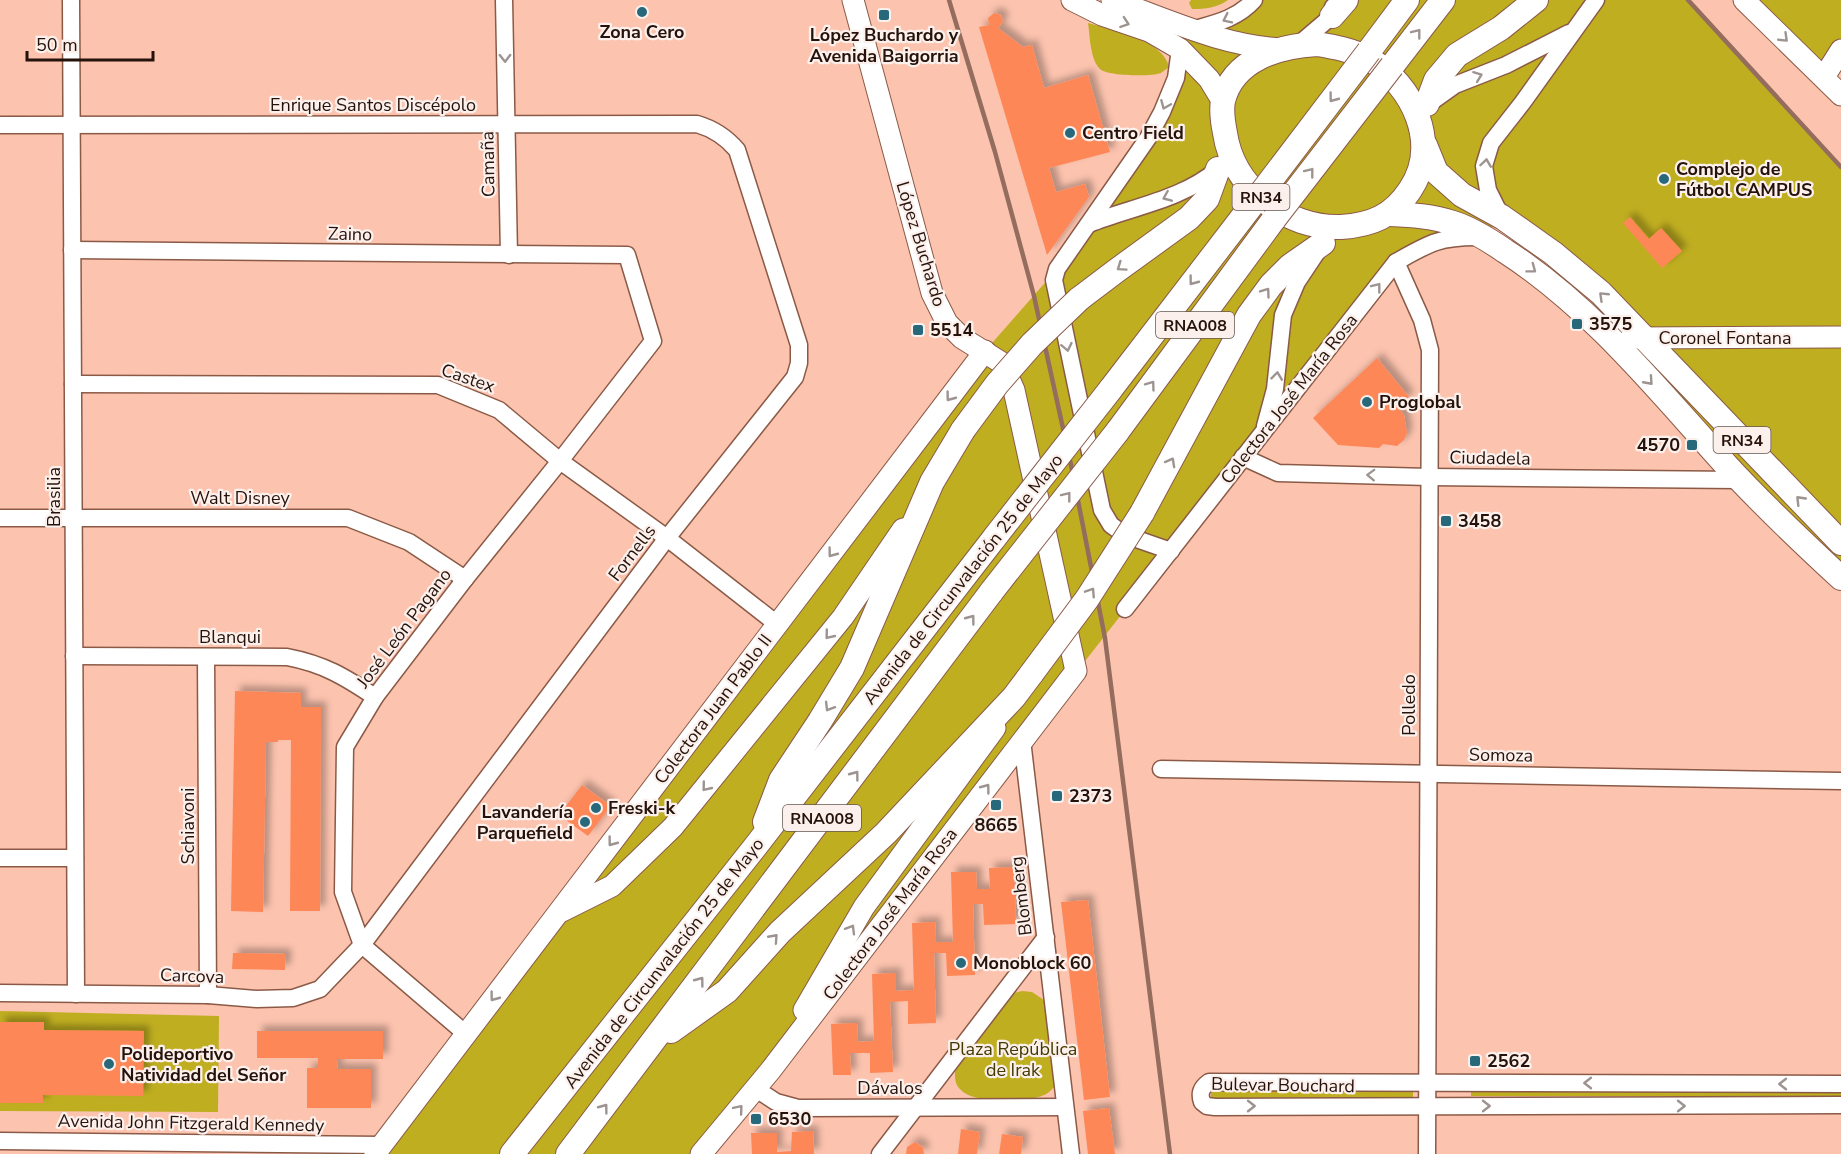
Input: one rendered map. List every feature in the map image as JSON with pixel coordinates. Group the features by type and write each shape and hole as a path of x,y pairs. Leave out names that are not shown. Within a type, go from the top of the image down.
{"highway":[{"name":"Avenida de Circunvalación 25 de Mayo","path":"512,1154 755,847 1110,390 1407,0"},
{"name":"Avenida de Circunvalación 25 de Mayo","path":"568,1154 992,591 1117,432 1274,219 1443,0"},
{"path":"1427,104 1436,80 1457,55 1501,28 1536,0"},
{"name":"RN34","path":"1289,47 1317,44 1352,52 1376,64 1397,82 1408,97 1436,172 1462,195 1502,217 1553,253 1601,293 1841,543"},
{"path":"1223,102 1230,85 1242,70 1259,56 1289,47"},
{"name":"RN34","path":"1223,102 1226,139 1241,174 1253,190 1284,214 1312,224 1341,226 1361,224 1390,214 1422,215 1454,223 1483,237 1529,266 1571,300 1610,338 1739,480 1841,578"},
{"path":"1390,214 1414,185 1422,166 1423,137"},
{"path":"755,847 781,780 852,668 932,482 963,430 997,384 1025,352 1079,299 1189,218 1207,199 1218,169"},
{"path":"652,1045 727,991 780,932 885,833 1014,698 1087,599 1142,513 1249,315 1271,285 1290,266 1323,243"}],"main road":[{"name":"López Buchardo","path":"853,0 932,293 947,322 962,338 1002,363 1014,390 1076,671"},
{"path":"1072,0 1102,15 1149,31 1180,49 1209,79 1223,102"},
{"path":"1112,0 1229,42 1256,48 1289,47"},
{"path":"1744,0 1841,95"},
{"path":"1824,77 1841,50"},
{"name":"Coronel Fontana","path":"1610,338 1841,337"},
{"name":"Colectora Juan Pablo II","path":"378,1149 985,351"},
{"path":"558,913 612,886 673,827 843,617 888,554 932,482"},
{"name":"Colectora José María Rosa","path":"701,1154 770,1071 1076,671"},
{"path":"770,1071 864,907 985,743 1014,698"}],"street":[{"name":"Brasilia","path":"71,0 76,994"},
{"name":"Camaña","path":"504,0 509,255"},
{"path":"1195,29 1222,22 1246,9 1254,0"},
{"path":"1502,217 1488,190 1484,166 1491,143 1596,0"},
{"path":"1289,47 1337,5"},
{"path":"1423,137 1427,104 1455,85 1515,61 1572,31"},
{"path":"1171,551 1125,535 1111,525 1102,510 1055,289 1057,269 1148,138 1162,112 1176,78 1180,49"},
{"name":"Enrique Santos Discépolo","path":"0,125 697,124 720,134 737,150"},
{"path":"1088,225 1113,214 1152,203 1204,180 1218,169 1226,139"},
{"name":"Fornells","path":"362,945 668,538 795,377 799,363 799,345 737,150"},
{"path":"1263,432 1275,389 1283,315 1296,282 1323,243 1361,224"},
{"name":"Colectora José María Rosa","path":"1125,609 1396,262 1428,243 1452,237 1483,237"},
{"name":"Zaino","path":"72,250 627,255"},
{"name":"José León Pagano","path":"466,1034 362,945 343,892 345,747 375,697 653,341 627,255"},
{"name":"Polledo","path":"1396,262 1422,320 1430,350 1427,1154"},
{"name":"Castex","path":"73,384 438,385 499,410 560,461 668,538 777,624"},
{"name":"Ciudadela","path":"1243,457 1278,472 1429,477 1739,480"},
{"name":"Walt Disney","path":"0,518 348,518 409,542 465,579"},
{"name":"Blanqui","path":"74,656 287,657 312,662 341,675 375,697"},
{"name":"Schiavoni","path":"206,657 208,995"},
{"name":"Blomberg","path":"1022,740 1071,1154"},
{"name":"Somoza","path":"1161,769 1841,781"},
{"path":"0,858 75,858"},
{"path":"880,1154 1046,938"},
{"name":"Carcova","path":"0,993 293,998 320,989 362,945"},
{"name":"Bulevar Bouchard","path":"1841,1084 1209,1082 1202,1087 1199,1095 1207,1106 1841,1106"},
{"name":"Dávalos","path":"756,1089 776,1102 798,1108 1065,1107"},
{"name":"Avenida John Fitzgerald Kennedy","path":"0,1141 378,1149"}],"green space":[{"path":"1191,0 1228,0 1211,8 1192,9 1189,3"},
{"path":"1254,0 1688,0 1841,167 1841,578 1610,338 1643,338 1502,217 1483,237 1396,262 701,1154 375,1154 985,351 1057,269 1148,138 1180,49 1195,29"},
{"path":"1744,0 1841,0 1841,50 1824,77"},
{"path":"1088,23 1135,37 1147,43 1165,58 1169,67 1161,73 1148,75 1120,74 1100,69 1094,59"},
{"name":"Plaza República de Irak","path":"1032,992 1047,1002 1055,1086 1045,1094 1026,1100 988,1100 968,1095 957,1085 955,1068 1005,1001 1014,993"},
{"name":"Polideportivo Natividad del Señor","path":"0,1011 219,1016 218,1112 0,1111"},
{"path":"1413,1088 1413,1097 1211,1098 1211,1089"},
{"path":"1471,1088 1841,1089 1841,1096 1471,1096"}],"building":[{"path":"994,13 1001,15 1003,22 998,28 1023,47 1032,45 1044,88 1088,75 1110,152 1049,168 1056,192 1085,184 1089,197 1047,255 979,27 989,25 988,18"},
{"path":"1630,217 1649,239 1661,228 1682,251 1662,268 1623,223"},
{"name":"Proglobal","path":"1377,358 1409,397 1397,406 1404,415 1407,433 1404,440 1397,446 1383,444 1379,448 1338,445 1313,418"},
{"path":"235,691 301,693 301,707 321,707 320,911 290,911 291,740 278,740 278,742 266,742 263,912 231,911"},
{"path":"582,785 611,806 588,836 559,815"},
{"name":"Monoblock 60","path":"1014,867 1016,924 984,925 983,904 973,904 975,975 947,976 946,953 934,953 936,1023 908,1024 908,1001 890,1002 893,1072 870,1073 870,1053 850,1053 851,1075 833,1075 831,1024 857,1023 858,1042 874,1041 872,974 896,973 896,991 914,990 912,923 935,922 936,942 953,942 951,872 976,872 977,889 990,889 989,868"},
{"path":"1088,900 1110,1097 1084,1100 1061,902"},
{"path":"233,953 286,954 285,970 232,969"},
{"path":"0,1022 44,1022 44,1030 144,1031 143,1096 43,1095 43,1103 0,1103"},
{"path":"257,1031 383,1031 383,1059 338,1059 337,1069 371,1069 371,1108 307,1108 307,1068 318,1068 318,1058 257,1058"},
{"path":"1109,1108 1115,1154 1088,1154 1083,1111"},
{"path":"961,1129 980,1132 977,1154 958,1154"},
{"path":"813,1131 814,1154 752,1154 751,1133 777,1133 777,1152 791,1151 792,1132"},
{"path":"1002,1134 1023,1137 1021,1154 999,1154"},
{"path":"915,1142 923,1147 924,1154 906,1154 907,1147"}],"railway":[{"path":"949,0 995,152 1034,296 1071,465 1105,638 1170,1154"},
{"path":"1688,0 1841,167"}],"place":[{"name":"Zona Cero","path":"642,12"},
{"name":"López Buchardo y Avenida Baigorria","path":"884,15"},
{"name":"Centro Field","path":"1070,133"},
{"name":"Complejo de Fútbol CAMPUS","path":"1664,179"},
{"name":"3575","path":"1577,324"},
{"name":"5514","path":"918,330"},
{"name":"Proglobal","path":"1367,402"},
{"name":"4570","path":"1692,445"},
{"name":"3458","path":"1446,521"},
{"name":"2373","path":"1057,796"},
{"name":"8665","path":"996,805"},
{"name":"Freski-k","path":"596,808"},
{"name":"Lavandería Parquefield","path":"585,822"},
{"name":"Monoblock 60","path":"961,963"},
{"name":"2562","path":"1475,1061"},
{"name":"Polideportivo Natividad del Señor","path":"109,1064"},
{"name":"6530","path":"756,1119"}]}
